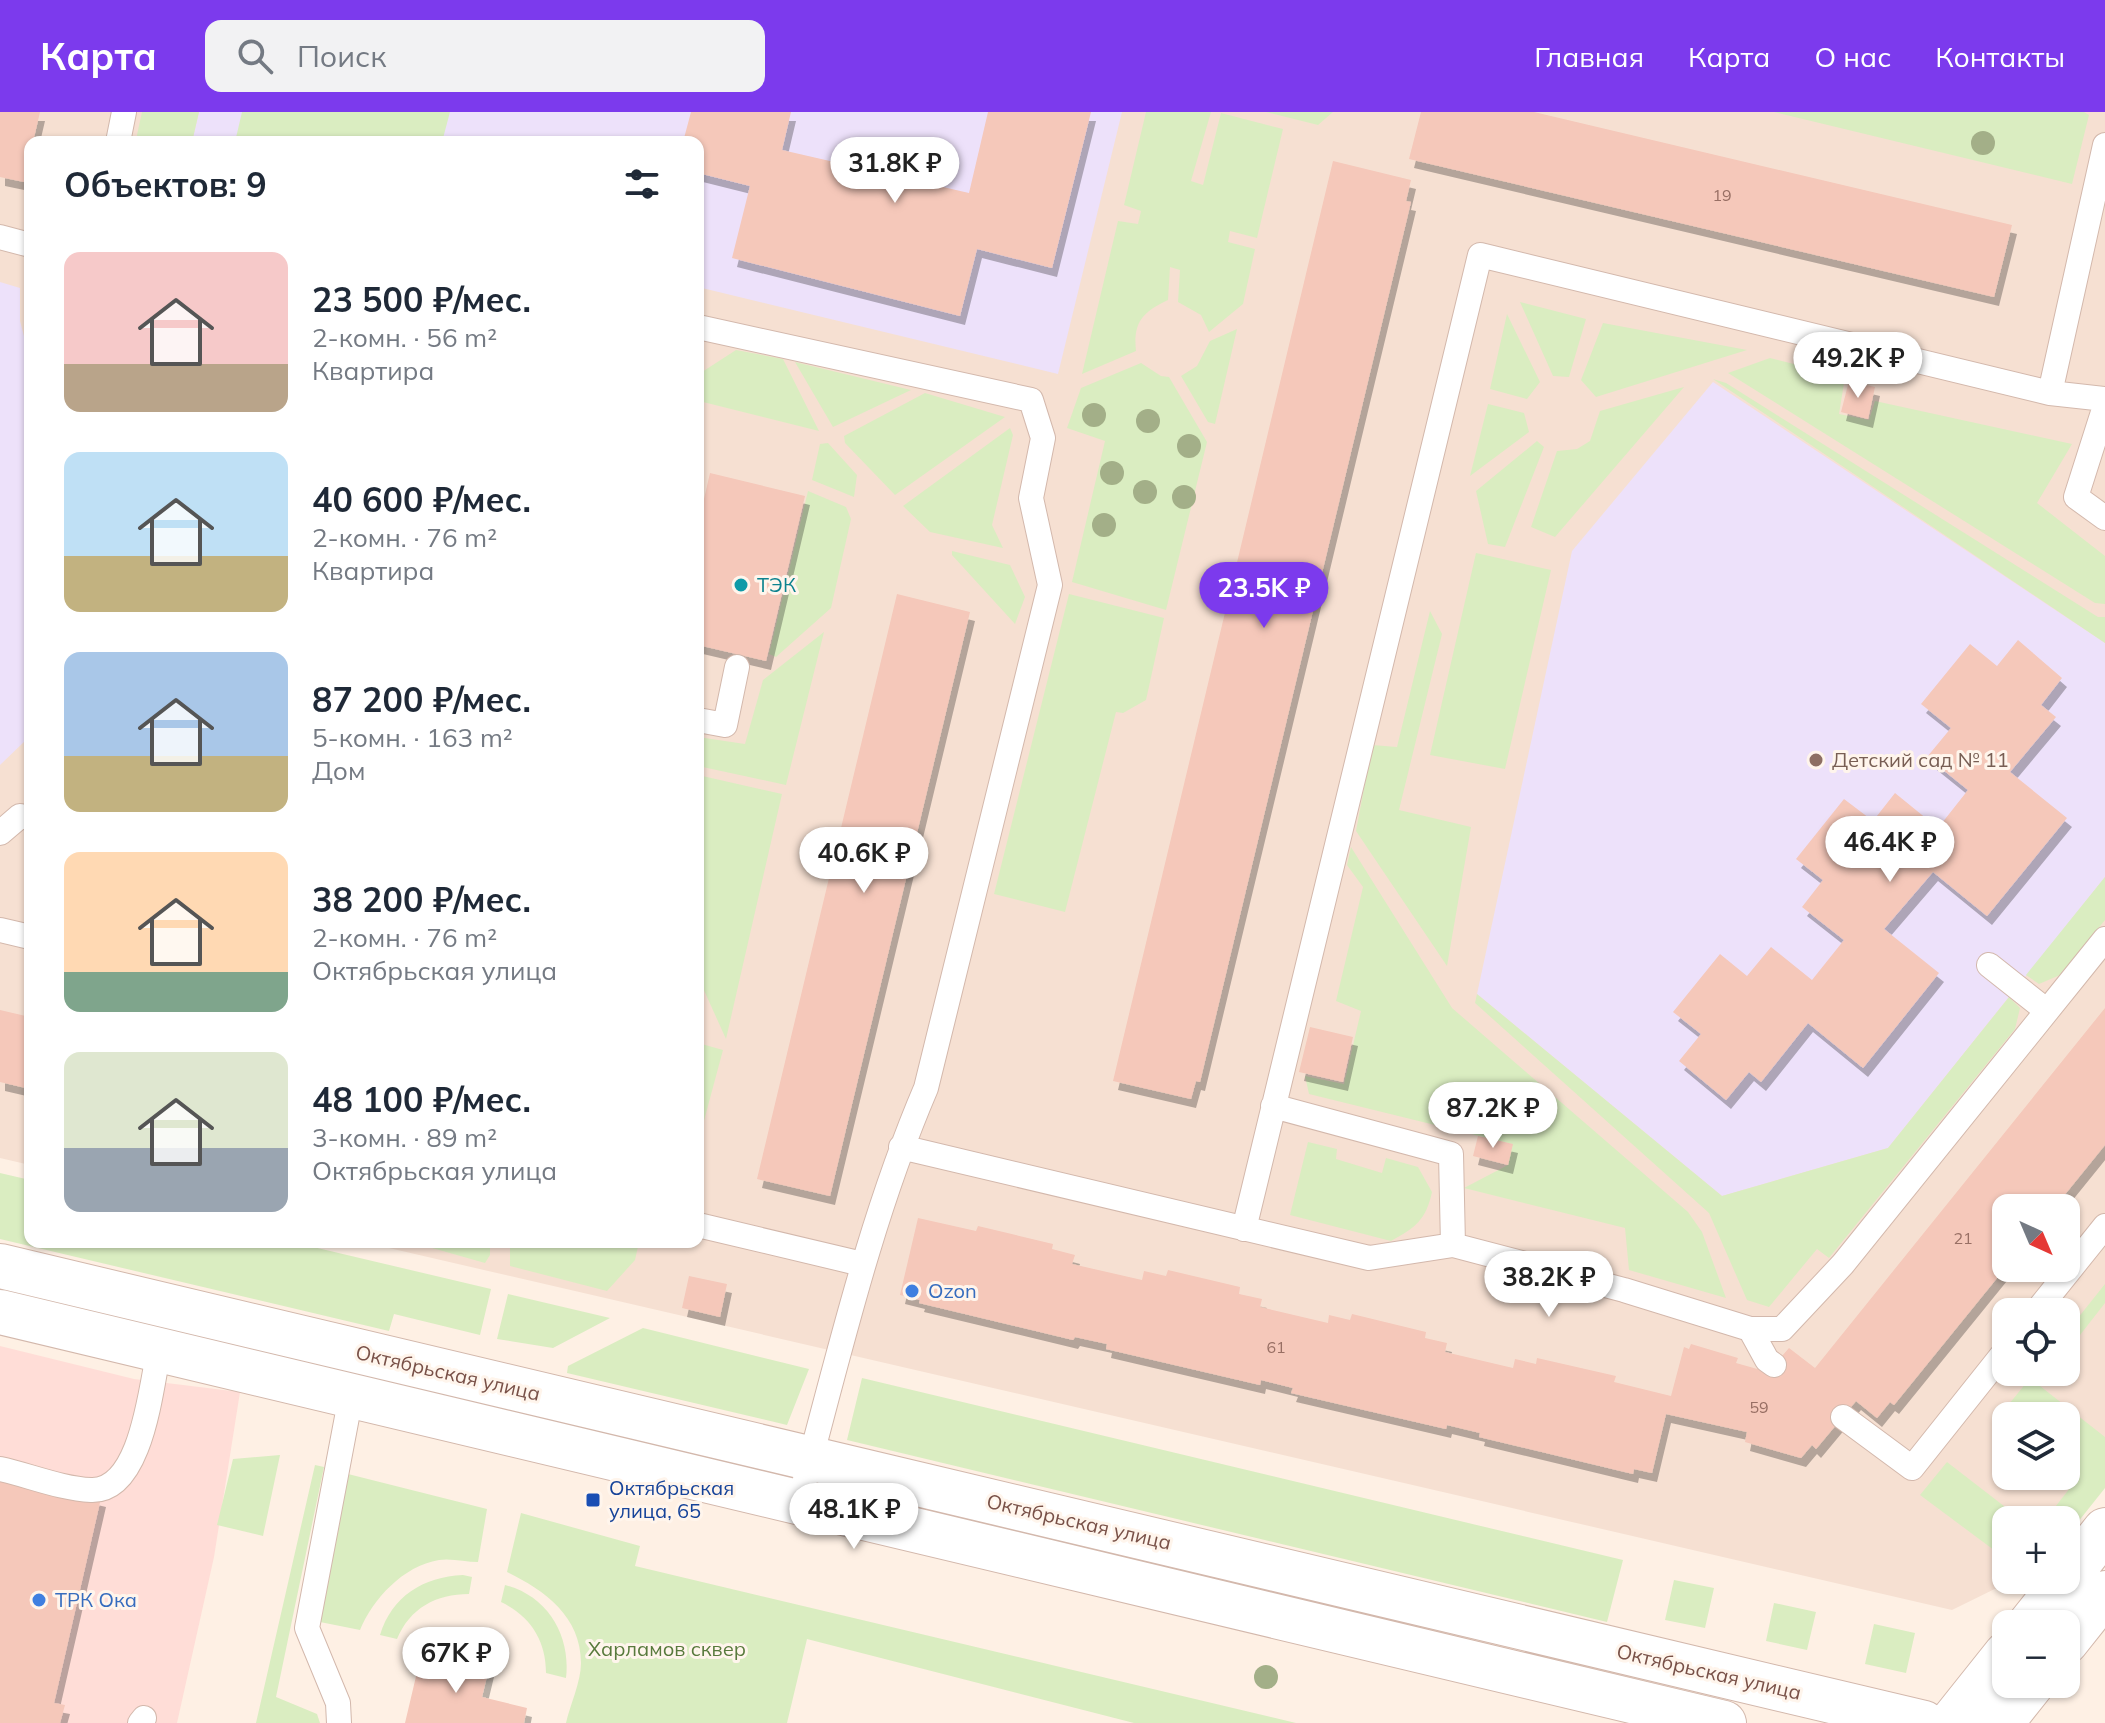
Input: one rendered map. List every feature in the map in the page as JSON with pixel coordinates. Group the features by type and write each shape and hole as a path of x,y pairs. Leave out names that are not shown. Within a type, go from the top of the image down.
{"street":[{"name":"Октябрьская улица","path":"0,1266 1924,1723"},
{"path":"0,1312 799,1502 1601,1708 1724,1723"},
{"path":"2080,1561 2105,1530"},
{"path":"2080,1624 2105,1593"},
{"path":"2041,1610 2053,1594"},
{"path":"1951,1723 1992,1672"},
{"path":"2001,1723 2021,1698"}],"lane":[{"path":"119,136 124,112"},
{"path":"2050,393 2105,145"},
{"path":"0,237 24,243"},
{"path":"1244,1229 1480,255 2050,393 2105,399"},
{"path":"704,328 1031,400 1043,438 1031,498 1050,585 926,1088 901,1147 862,1264 799,1502"},
{"path":"2105,406 2076,497 2105,518"},
{"path":"704,721 725,725 737,667"},
{"path":"0,833 20,816 24,817"},
{"path":"0,930 24,936"},
{"path":"901,1147 1369,1258 1453,1245 1624,1290 1750,1329 1782,1329 1843,1264 2105,939"},
{"path":"1989,965 2047,1011"},
{"path":"1273,1106 1451,1154 1453,1245"},
{"path":"704,1226 862,1264"},
{"path":"2047,1298 2105,1226"},
{"path":"1750,1329 1767,1360 1774,1365"},
{"path":"0,1469 93,1491 112,1484 126,1470 136,1453 159,1350"},
{"path":"1843,1417 1912,1468 1992,1368"},
{"path":"339,1723 338,1703 307,1628 351,1396"}],"shaded area":[{"path":"0,112 2105,112 2105,1476 2078,1506 1992,1506 1992,1590 1952,1610 389,1248 704,1248 704,136 24,136 24,1164 0,1158"},
{"path":"199,112 1122,112 1058,374 704,288 704,136 193,136"},
{"path":"0,282 20,288 20,321 24,336 24,742 0,765"},
{"name":"Детский сад № 11","path":"1713,382 2105,643 2105,877 1888,1148 1722,1196 1477,994 1572,551"},
{"path":"0,1346 134,1379 240,1392 214,1557 177,1723 0,1723"}],"green space":[{"path":"142,112 199,112 193,136 137,135"},
{"path":"242,112 450,112 444,136 236,136"},
{"path":"1146,112 1211,112 1191,181 1203,185 1221,113 1283,129 1257,238 1230,231 1228,242 1255,249 1243,304 1209,332 1201,315 1178,302 1180,270 1170,267 1168,300 1141,320 1136,333 1136,351 1082,374 1118,221 1138,224 1141,211 1124,205"},
{"path":"1266,112 1333,112 1318,125"},
{"path":"1774,112 2084,112 2089,115 2072,184"},
{"path":"1520,302 1586,319 1569,377 1553,376"},
{"path":"1507,314 1540,382 1527,399 1490,389"},
{"path":"1603,323 1747,350 1596,397 1581,380"},
{"path":"1237,329 1215,424 1208,422 1181,376 1197,366 1210,341"},
{"path":"736,350 783,359 819,431 704,402 704,371"},
{"path":"1770,358 1845,377 1839,414 1869,420 1875,401 2072,444 2037,503 2105,556 2105,604 2095,603 1728,373"},
{"path":"795,362 911,390 833,427"},
{"path":"1141,363 1161,376 1169,377 1207,442 1166,610 1072,582 1105,441 1067,428 1081,388"},
{"path":"1713,379 1726,383 2098,617 2105,617 2105,643"},
{"path":"1684,387 1555,537 1531,527 1557,451 1577,449 1590,441 1600,411"},
{"path":"925,393 1005,417 895,495 845,443 844,436"},
{"path":"1488,404 1524,413 1529,432 1470,476"},
{"path":"1010,428 1013,435 992,525 1003,548 930,532 903,506"},
{"path":"1537,441 1544,447 1505,547 1488,544 1476,491"},
{"path":"828,443 857,475 854,497 812,480 820,444"},
{"path":"808,491 846,507 851,519 831,608 776,657 769,654"},
{"path":"952,551 1010,565 1025,597 1015,624 952,555"},
{"path":"1476,553 1551,570 1505,769 1430,755"},
{"path":"1069,594 1164,618 1146,700 1123,713 1116,712 1065,912 994,894"},
{"path":"1430,611 1442,634 1399,810 1471,827 1447,966 1356,831 1372,745 1397,747"},
{"path":"824,632 786,785 704,767 704,738 745,744 763,680"},
{"path":"704,776 782,794 726,1039 704,990"},
{"path":"1351,847 1452,1008 1688,1212 1702,1232 1726,1298 1629,1270 1625,1228 1464,1188 1508,1165 1512,1144 1309,1094 1305,1076 1344,1084 1361,1011 1336,1001 1363,887 1347,865"},
{"path":"2105,877 2105,920 2060,975 2039,984 2026,975"},
{"path":"1477,994 1722,1196 1888,1148 2009,997 2020,1008 2015,1029 1829,1258 1817,1249 1769,1307 1747,1300 1709,1213 1475,1003"},
{"path":"704,1045 723,1050 704,1121"},
{"path":"1308,1142 1337,1149 1336,1159 1382,1173 1386,1158 1418,1167 1432,1192 1423,1216 1413,1227 1391,1241 1290,1215"},
{"path":"0,1173 24,1179 24,1245 0,1239"},
{"path":"38,1248 317,1248 491,1289 480,1335 394,1314 389,1331"},
{"path":"432,1248 490,1248 485,1263"},
{"path":"510,1248 638,1248 635,1260 607,1291 510,1266"},
{"path":"2105,1284 2105,1303 2080,1335 2080,1315"},
{"path":"508,1294 610,1318 553,1348 497,1339"},
{"path":"643,1328 809,1369 787,1425 567,1373 568,1366"},
{"path":"862,1378 1623,1560 1607,1622 847,1440"},
{"path":"2024,1386 2040,1386 2060,1402 2011,1402"},
{"path":"2080,1417 2105,1437 2105,1488 2080,1519 2080,1506 2056,1506 2068,1490 2080,1490"},
{"path":"280,1455 263,1536 217,1525 233,1459"},
{"path":"1947,1462 2004,1506 1992,1506 1992,1549 1920,1495"},
{"path":"315,1465 324,1467 276,1697 317,1714 320,1723 256,1723"},
{"path":"348,1474 487,1509 478,1562 448,1559 413,1569 381,1596 360,1630 320,1622"},
{"name":"Харламов сквер","path":"521,1513 640,1546 635,1566 1296,1723 1134,1723 807,1639 787,1723 566,1723 579,1678 579,1646 575,1631 558,1607 534,1587 507,1572"},
{"path":"463,1575 472,1577 469,1594 446,1597 426,1605 409,1619 397,1639 380,1635 392,1609 411,1591 435,1580"},
{"path":"1674,1580 1714,1588 1705,1628 1665,1620"},
{"path":"505,1585 533,1598 554,1620 565,1647 566,1678 546,1673 543,1650 534,1630 520,1614 501,1602"},
{"path":"1774,1603 1816,1612 1807,1650 1766,1641"},
{"path":"1874,1624 1915,1633 1906,1673 1865,1664"}],"building":[{"path":"0,112 40,112 34,136 24,136 24,182 0,177"},
{"path":"691,112 791,112 782,150 969,193 988,112 1091,112 1052,268 977,249 960,316 732,258 750,186 704,174 704,136 685,136"},
{"path":"1421,112 1534,112 2012,225 1994,297 1409,159"},
{"path":"1333,161 1411,180 1406,201 1411,202 1200,1082 1196,1081 1191,1099 1113,1081"},
{"path":"1849,381 1875,387 1868,419 1841,412"},
{"name":"ТЭК","path":"710,473 805,496 766,661 704,646 704,499"},
{"path":"897,594 970,612 830,1196 757,1179"},
{"path":"2018,640 2062,678 2041,705 2056,717 2010,772 2067,818 1987,916 1933,872 1884,929 1939,973 1863,1068 1808,1023 1761,1082 1749,1072 1726,1100 1679,1061 1701,1034 1673,1012 1720,954 1747,976 1771,947 1812,980 1844,940 1802,907 1823,880 1796,859 1844,799 1873,821 1895,793 1938,828 1968,790 1927,757 1951,728 1921,704 1970,644 1997,666"},
{"path":"2105,1008 2105,1145 2065,1194 1992,1194 1994,1282 1894,1405 1890,1402 1877,1418 1856,1401 1816,1449 1812,1445 1801,1458 1745,1442 1747,1432 1666,1414 1652,1473 1634,1469 1633,1474 1479,1437 1480,1433 1447,1425 1446,1429 1291,1393 1293,1388 1261,1380 1260,1385 1106,1349 1107,1344 1075,1337 1073,1340 919,1303 920,1300 900,1295 918,1218 976,1231 978,1226 1053,1244 1052,1249 1075,1255 1072,1264 1142,1280 1144,1271 1166,1276 1168,1270 1240,1287 1239,1294 1262,1299 1260,1307 1328,1323 1329,1315 1350,1320 1352,1314 1426,1332 1425,1338 1447,1343 1445,1352 1513,1368 1515,1359 1536,1364 1537,1358 1616,1376 1614,1382 1671,1396 1684,1347 1689,1349 1691,1344 1738,1358 1736,1363 1768,1372 1789,1348 1815,1368"},
{"path":"0,1010 24,1016 24,1088 0,1082"},
{"path":"1310,1027 1353,1037 1343,1082 1299,1072"},
{"path":"1478,1136 1513,1144 1508,1165 1473,1156"},
{"path":"689,1276 727,1284 720,1317 682,1308"},
{"name":"ТРК Ока","path":"0,1474 101,1498 54,1703 65,1705 60,1723 0,1723"},
{"path":"422,1651 489,1668 482,1697 527,1708 524,1723 405,1723"}],"place":[{"name":"ТЭК","path":"741,585"},
{"name":"Детский сад № 11","path":"1816,760"},
{"name":"Ozon","path":"912,1291"},
{"name":"Октябрьская улица, 65","path":"593,1500"},
{"name":"ТРК Ока","path":"39,1600"}]}
